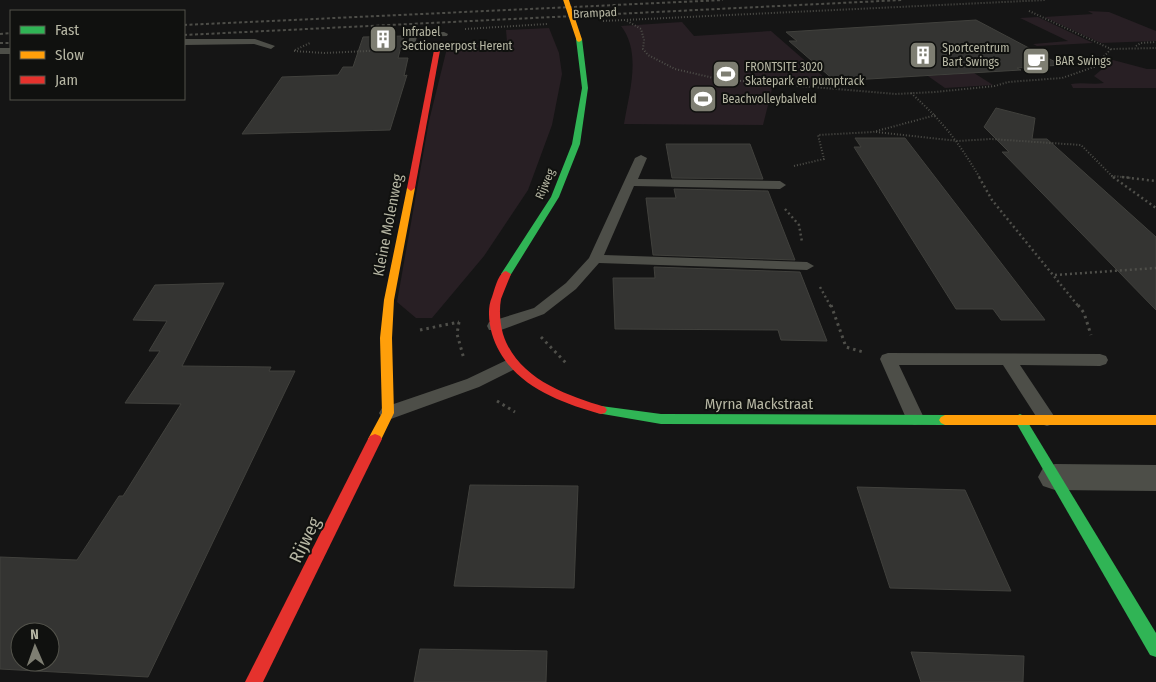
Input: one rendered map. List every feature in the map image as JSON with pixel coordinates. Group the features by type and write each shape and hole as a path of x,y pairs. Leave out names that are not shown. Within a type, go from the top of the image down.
{"street":[{"name":"Rijweg","path":"511,364 501,347 495,326 493,309 499,290 550,208 574,153 585,88 579,39 566,0"},
{"name":"Kleine Molenweg","path":"388,413 386,338 389,300 438,45"},
{"name":"Myrna Mackstraat","path":"511,364 545,390 566,401 622,416 661,420 915,418 1156,420"},
{"name":"Rijweg","path":"254,682 388,413"},
{"path":"1020,419 1156,649"},
{"path":"1055,477 1156,478"}],"lane":[{"path":"412,42 414,35 444,34"},
{"path":"185,42 250,41 271,46"},
{"path":"495,326 539,311 571,286 595,259 641,158"},
{"path":"631,182 780,185"},
{"path":"595,259 807,266"},
{"path":"915,418 888,359 1100,360"},
{"path":"1008,360 1047,419"},
{"path":"388,413 473,383 511,364"}],"path":[{"name":"Brampad","path":"598,22 1046,0"},
{"path":"1029,11 1111,49 1156,48"},
{"path":"626,20 641,29 644,40 643,49 648,55 675,69 696,75 750,83 910,93 1062,78 1094,67 1111,49"},
{"path":"444,34 450,31 549,24"},
{"path":"1136,47 1141,43 1156,42"},
{"path":"294,51 310,43"},
{"path":"271,46 294,51 324,53 427,49 438,45"},
{"path":"910,93 936,115 958,141 992,200 1055,275 1084,313 1100,360"},
{"path":"873,132 936,115"},
{"path":"888,359 846,347 831,306 807,266 799,225 776,199 785,169 824,159 818,135 873,132 958,141 1007,140 1081,145 1112,176 1156,208"},
{"path":"1112,176 1156,181"},
{"path":"1055,275 1156,268"},
{"path":"528,314 542,339 564,362 571,366"}],"shaded area":[{"path":"1088,11 1109,12 1156,31 1156,41 1101,43 1044,17 1093,14"},
{"path":"1038,17 1093,43 1037,46 1033,44 1068,41 1020,18"},
{"name":"FRONTSITE 3020 Skatepark en pumptrack","path":"682,22 694,36 771,31 834,86 773,85 763,125 624,124 631,86 632,61 631,48 621,26"},
{"path":"549,28 559,53 562,74 552,125 528,190 484,256 432,318 416,318 397,302 429,121 448,44 507,42 506,30"},
{"path":"1113,60 1147,69 1156,69 1156,88 1073,88 1071,84 1104,83 1094,76"},
{"path":"974,73 993,85 945,88 928,76"}],"building":[{"name":"Sportcentrum Bart Swings","path":"976,20 1061,65 1017,68 1021,70 835,81 789,41 797,41 786,32"},
{"path":"404,36 398,58 408,58 404,76 407,75 390,130 242,134 282,77 338,75 343,67 353,67 363,37"},
{"path":"996,108 1035,118 1032,139 1047,139 1156,237 1156,310 1002,152 1009,152 984,127"},
{"path":"855,138 905,138 1045,320 1001,320 993,309 956,309 854,147 861,147"},
{"path":"666,144 750,144 763,179 672,178"},
{"path":"674,189 768,191 795,260 653,255 646,198 676,198"},
{"path":"654,267 800,272 827,341 781,340 778,330 615,329 613,278 655,278"},
{"path":"224,283 182,366 271,367 269,371 295,371 148,677 56,672 60,672 60,622 10,622 10,670 0,669 0,557 77,560 119,496 123,496 181,404 125,403 160,351 149,351 167,321 133,320 155,285"},
{"path":"470,485 578,486 574,588 454,586"},
{"path":"857,487 965,490 1011,591 890,588"},
{"path":"420,649 547,651 546,682 414,682"},
{"path":"911,652 1024,656 1023,682 921,682"}],"railway":[{"path":"185,25 723,0"},
{"path":"185,35 902,0"},
{"path":"0,34 10,33"},
{"path":"0,43 10,43"}],"traffic: fast":[{"path":"506,274 555,197 576,144 585,88 579,39"},
{"path":"601,410 661,419 945,420"},
{"path":"1020,419 1156,649"}],"traffic: slow":[{"path":"566,0 579,39"},
{"path":"375,439 388,413 386,338 389,300 411,188"},
{"path":"945,420 1156,420"}],"traffic: jam":[{"path":"411,188 438,45"},
{"path":"506,274 496,301 495,324 501,346 514,364 532,380 553,393 601,410"},
{"path":"254,682 375,439"}],"place":[{"name":"Infrabel Sectioneerpost Herent","path":"383,39"},
{"name":"Sportcentrum Bart Swings","path":"923,55"},
{"name":"BAR Swings","path":"1036,61"},
{"name":"FRONTSITE 3020 Skatepark en pumptrack","path":"726,74"},
{"name":"Beachvolleybalveld","path":"703,99"}]}
